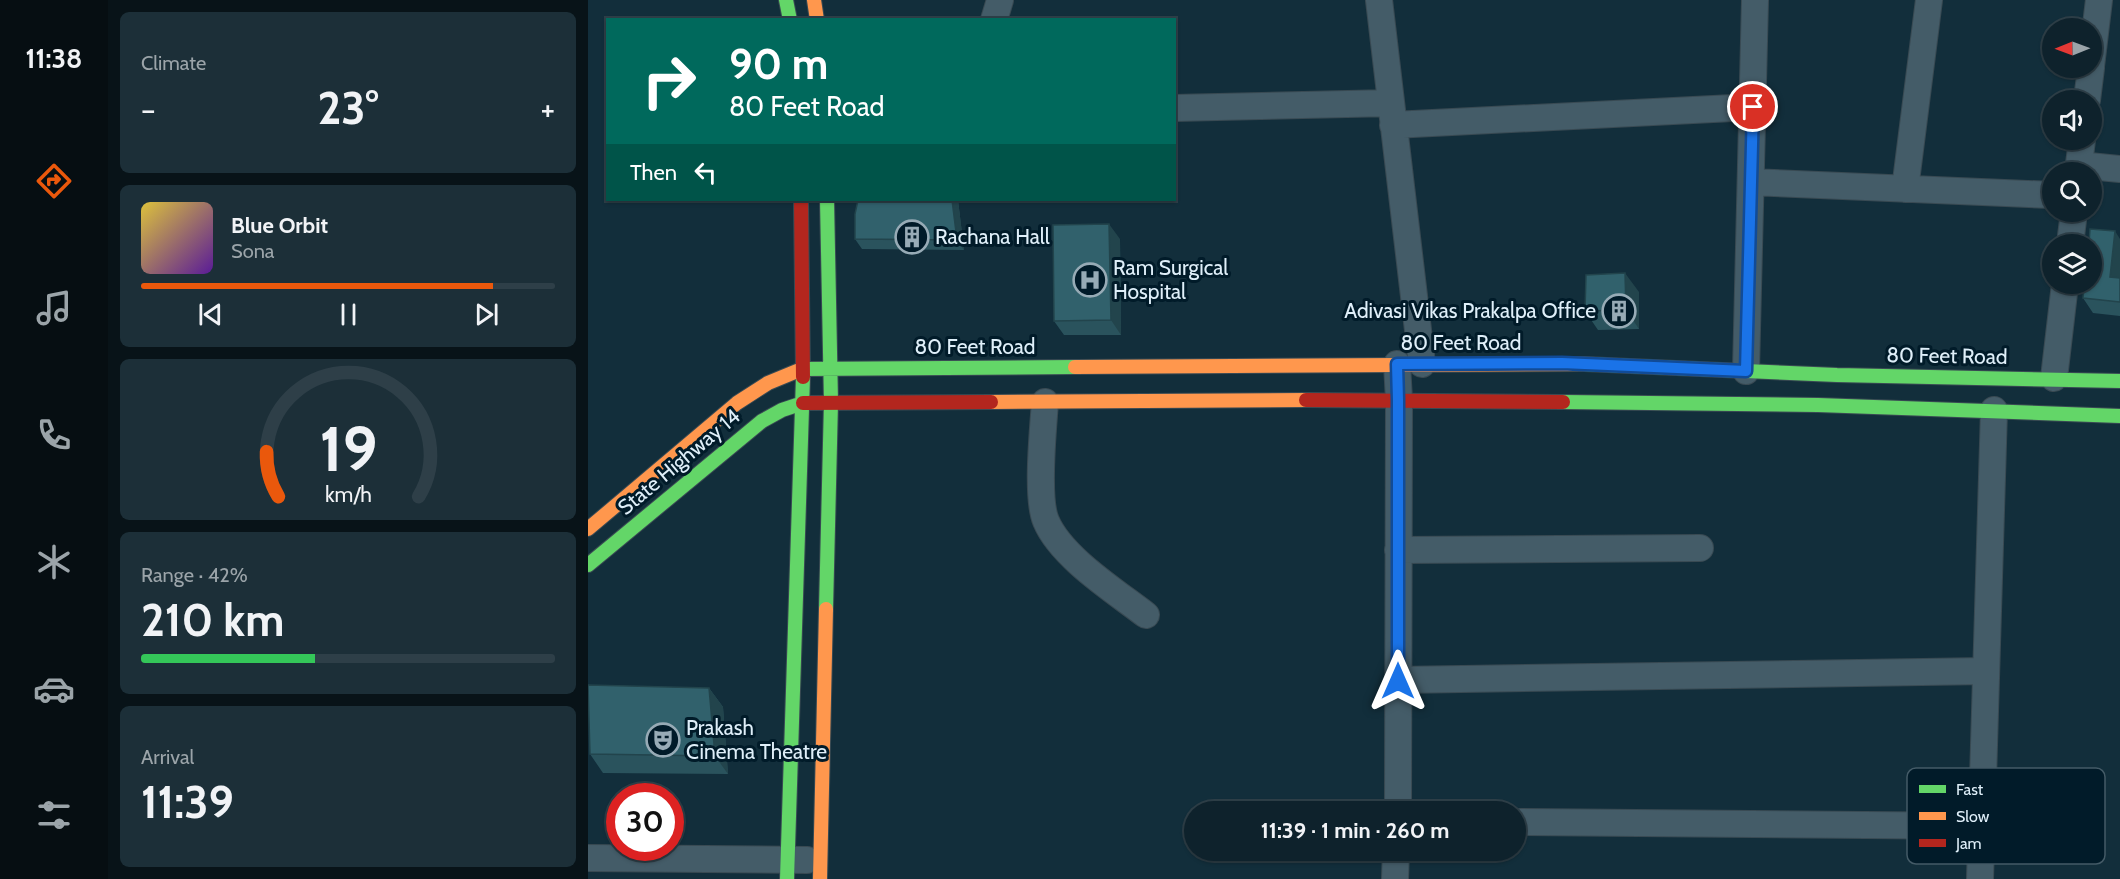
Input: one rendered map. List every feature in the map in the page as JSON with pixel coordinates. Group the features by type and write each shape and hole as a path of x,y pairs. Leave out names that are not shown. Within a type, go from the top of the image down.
{"main road":[{"path":"786,0 789,18"},
{"path":"814,0 817,18"},
{"path":"787,869 803,403 801,201"},
{"path":"820,870 831,402 827,201"},
{"name":"80 Feet Road","path":"802,369 1562,363 1837,375 2120,381"},
{"name":"State Highway 14","path":"588,529 733,405 759,387 802,369"},
{"path":"803,403 1398,400 1818,405 2120,416"},
{"name":"State Highway 14","path":"588,565 762,421 782,410 803,403"}],"street":[{"path":"995,18 1000,0"},
{"path":"1378,0 1422,364"},
{"path":"1746,371 1755,0"},
{"path":"1905,189 1929,0"},
{"path":"2097,18 2099,0"},
{"path":"1176,108 1392,114 1753,107"},
{"path":"2102,169 2120,169"},
{"path":"1751,182 2042,195"},
{"path":"2054,378 2064,294"},
{"path":"1397,364 1398,801"},
{"path":"1044,402 1041,496 1045,521 1067,553 1146,615"},
{"path":"1983,768 1994,410"},
{"path":"1398,550 1700,548"},
{"path":"1398,681 1986,671"},
{"path":"1526,822 1907,825"},
{"path":"588,858 820,870"},
{"path":"1395,879 1396,861"},
{"path":"1980,879 1981,864"}],"building":[{"name":"Rachana Hall","path":"858,201 952,201 957,240 855,239 855,214"},
{"path":"1109,224 1111,320 1054,321 1053,225"},
{"path":"2090,229 2115,231 2110,277 2120,278 2120,302 2083,298 2083,294 2102,294 2102,234 2090,234"},
{"path":"1625,273 1626,310 1585,311 1586,275"},
{"name":"Prakash Cinema Theatre","path":"588,685 709,688 715,756 590,754"}],"traffic: fast":[{"path":"786,0 790,18"},
{"path":"826,609 831,402 827,201"},
{"path":"1584,364 1837,375 2120,381"},
{"path":"802,369 1075,367"},
{"path":"787,879 803,377"},
{"path":"1563,402 1818,405 2120,416"},
{"path":"588,565 762,421 782,410 803,403"}],"traffic: slow":[{"path":"814,0 817,18"},
{"path":"1075,367 1584,364"},
{"path":"588,529 737,403 768,383 802,369"},
{"path":"991,402 1306,400"},
{"path":"820,879 826,609"}],"traffic: jam":[{"path":"801,201 803,377"},
{"path":"1306,400 1563,402"},
{"path":"803,403 991,402"}],"place":[{"name":"Rachana Hall","path":"912,237"},
{"name":"Ram Surgical Hospital","path":"1090,280"},
{"name":"Adivasi Vikas Prakalpa Office","path":"1619,311"},
{"name":"Prakash Cinema Theatre","path":"663,740"}],"route":[{"path":"1398,681 1397,364 1562,363 1746,371 1753,107"}]}
